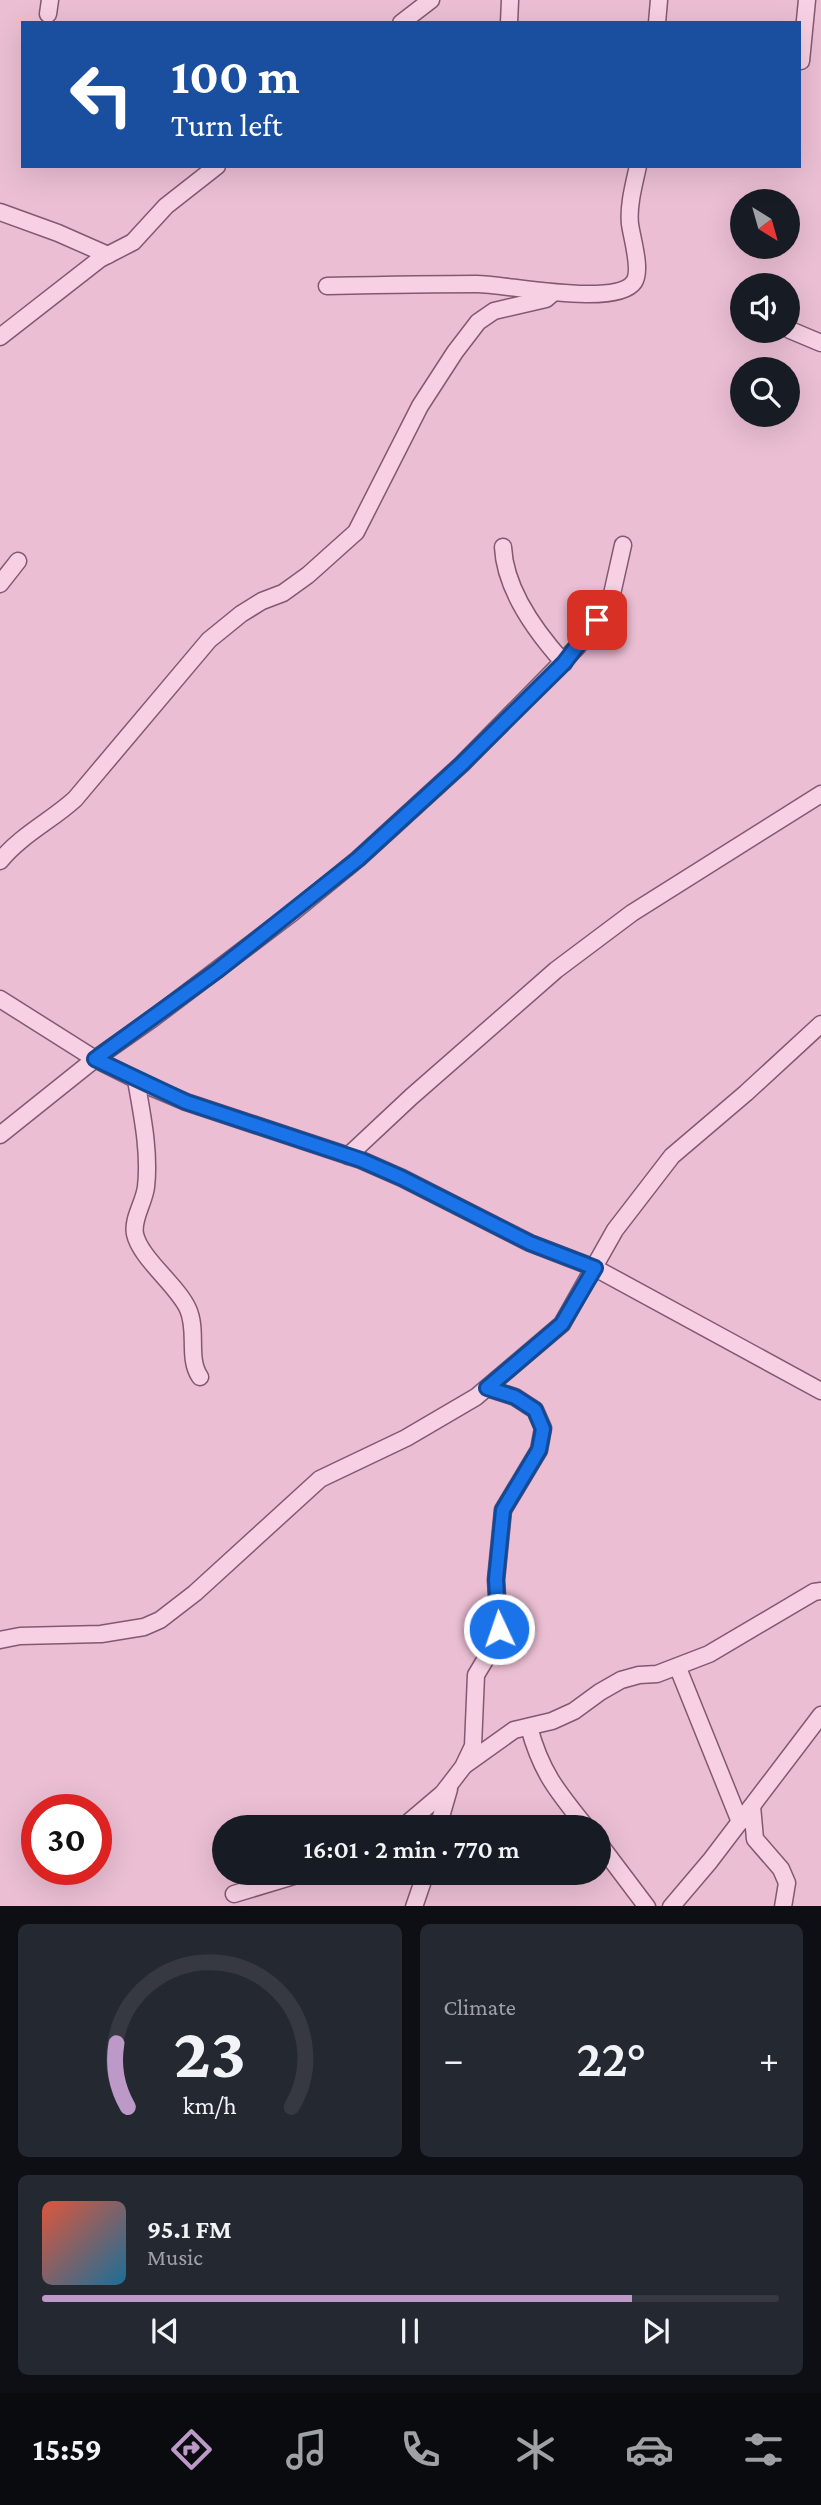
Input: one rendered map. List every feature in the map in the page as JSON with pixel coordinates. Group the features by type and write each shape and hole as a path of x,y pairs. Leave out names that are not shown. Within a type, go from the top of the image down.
{"street":[{"path":"404,21 431,0"},
{"path":"509,21 510,0"},
{"path":"657,21 659,0"},
{"path":"801,61 807,0"},
{"path":"0,337 108,255 133,242 166,206 214,168"},
{"path":"327,285 481,284 553,293 590,294 621,289 632,284 638,275 629,221 638,168"},
{"path":"0,212 108,255"},
{"path":"0,861 24,836 55,817 75,799 222,627 262,601 283,593 325,562 356,532 420,406 478,322 494,311 546,299 553,293"},
{"path":"800,334 821,343"},
{"path":"0,1135 95,1059 229,962 358,859 462,764 564,663 597,620 612,594 623,545"},
{"path":"503,547 504,566 513,589 533,623 564,663"},
{"path":"0,584 18,561"},
{"path":"348,1156 411,1097 556,971 632,913 821,794"},
{"path":"0,999 95,1059 136,1080 186,1102 348,1156 402,1178 530,1243 595,1268 821,1391"},
{"path":"0,1640 20,1636 101,1634 144,1627 160,1620 195,1593 320,1479 406,1438 487,1388 562,1324 622,1220 672,1156 821,1024"},
{"path":"136,1080 147,1166 146,1187 136,1218 135,1234 141,1247 189,1310 194,1338 194,1368 200,1377"},
{"path":"417,1815 443,1793 463,1767 472,1746 476,1675 491,1650 499,1629 496,1580 503,1510 539,1450 543,1429 535,1410 515,1397 487,1388"},
{"path":"463,1767 514,1730 552,1721 574,1711 621,1680 678,1668 709,1654 814,1592 821,1591"},
{"path":"678,1668 740,1822"},
{"path":"671,1906 740,1822 821,1715"},
{"path":"529,1727 537,1757 559,1794 576,1815"},
{"path":"442,1815 452,1781"},
{"path":"752,1806 755,1839 781,1868 787,1883 783,1906"},
{"path":"611,1859 647,1906"},
{"path":"234,1894 264,1885"},
{"path":"414,1906 421,1885"}],"route":[{"path":"499,1629 496,1580 503,1510 539,1450 543,1429 535,1410 515,1397 487,1388 562,1324 595,1268 530,1243 361,1160 186,1102 95,1059 218,970 358,859 462,764 564,663 597,620"}]}
